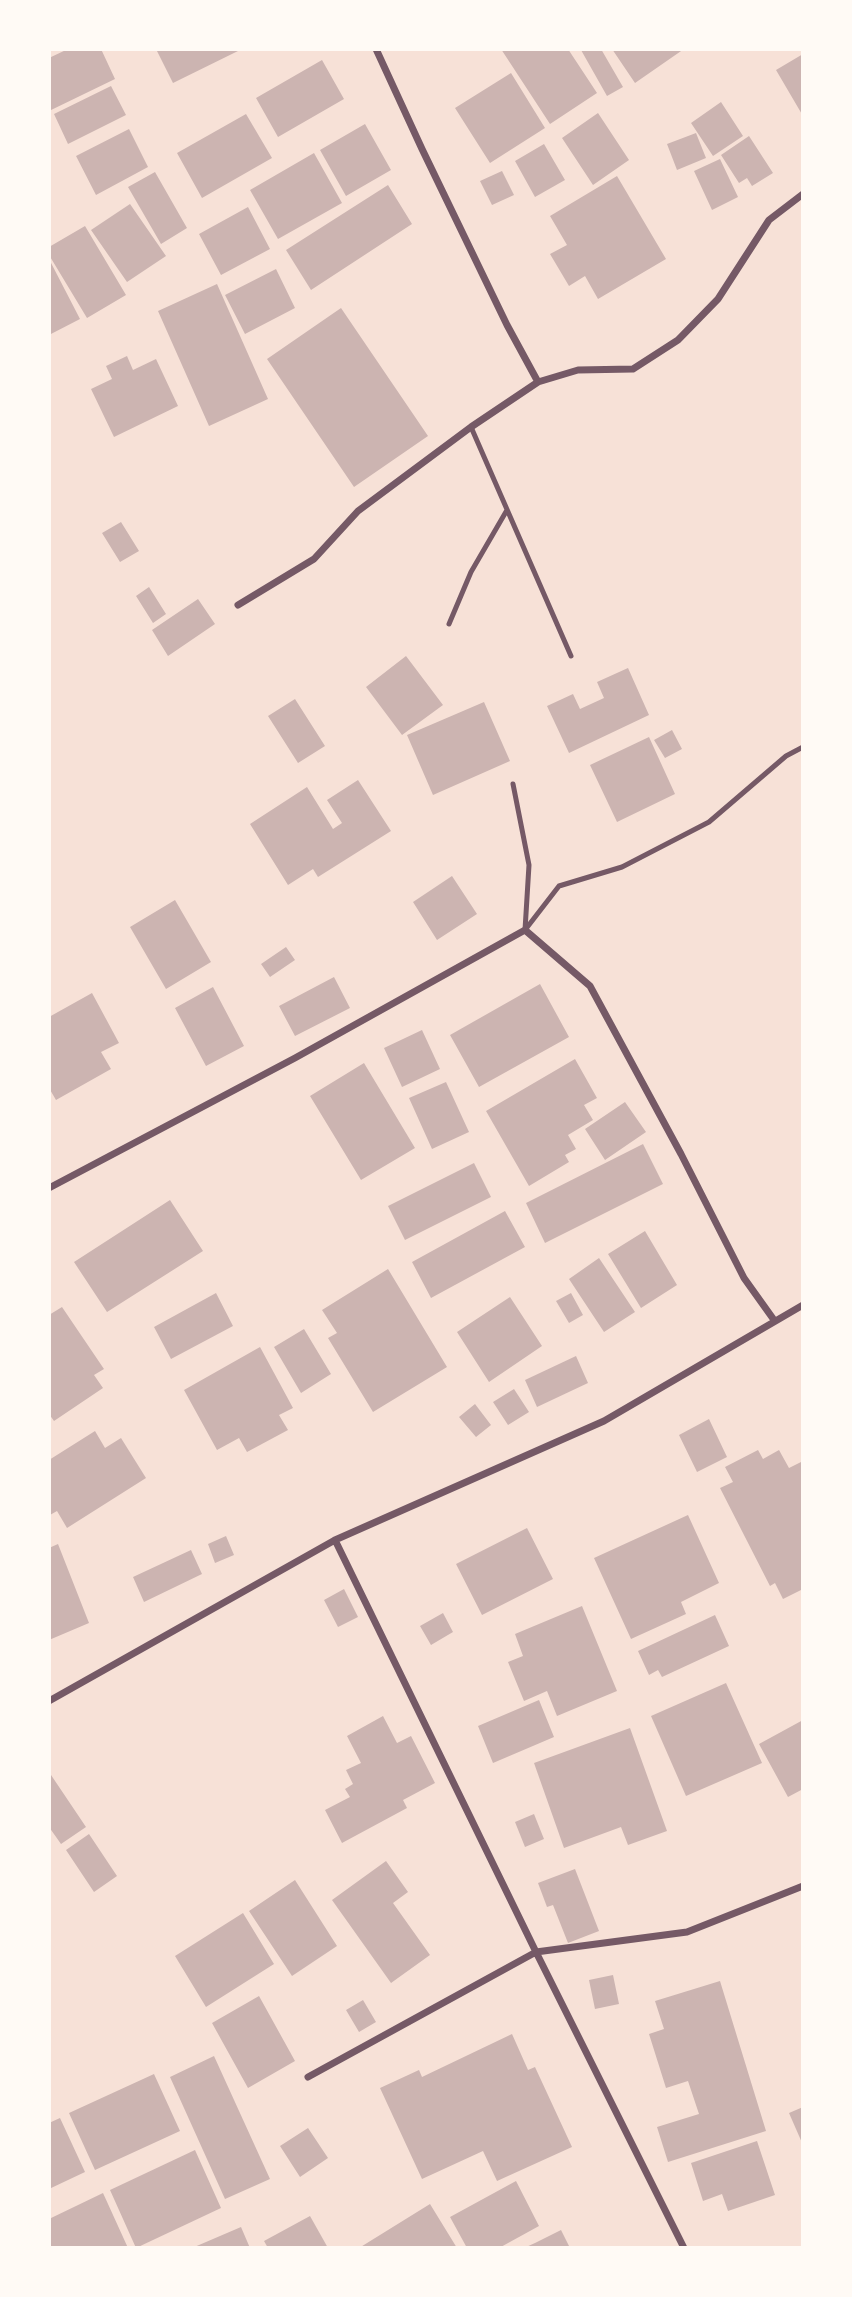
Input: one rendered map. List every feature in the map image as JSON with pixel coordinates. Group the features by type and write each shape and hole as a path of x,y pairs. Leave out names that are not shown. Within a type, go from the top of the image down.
{"street":[{"path":"376,49 507,325 538,382"},
{"path":"238,606 314,559 359,511 471,427 538,382 578,370 633,369 678,340 718,299 769,220 803,194"},
{"path":"49,1188 295,1058 525,930 590,986 681,1154 744,1278 774,1320"},
{"path":"49,1701 335,1540 604,1421 803,1305"},
{"path":"335,1540 684,2248"},
{"path":"308,2077 536,1952 687,1932 803,1886"}],"lane":[{"path":"471,427 571,656"},
{"path":"449,624 471,572 507,510"},
{"path":"525,930 559,886 622,867 709,822 786,756 803,747"},
{"path":"513,784 529,865 525,930"}],"building":[{"path":"68,49 101,49 115,79 49,111 49,58"},
{"path":"156,49 237,49 238,51 173,83"},
{"path":"501,49 568,49 597,93 550,124"},
{"path":"582,49 601,49 623,87 607,96"},
{"path":"612,49 684,49 635,83"},
{"path":"803,54 803,116 776,70"},
{"path":"322,60 344,99 278,137 256,98"},
{"path":"511,73 545,128 490,163 455,108"},
{"path":"111,86 126,115 68,144 54,114"},
{"path":"721,102 743,136 713,156 691,123"},
{"path":"598,113 629,160 593,185 562,138"},
{"path":"246,114 272,158 202,198 177,153"},
{"path":"365,124 391,170 346,196 320,150"},
{"path":"129,129 148,167 96,195 76,156"},
{"path":"696,133 706,158 677,170 667,144"},
{"path":"749,136 773,173 752,186 747,178 739,183 721,155"},
{"path":"544,144 565,180 535,197 515,161"},
{"path":"314,153 342,203 278,239 250,190"},
{"path":"720,159 738,197 712,210 694,171"},
{"path":"502,171 514,195 492,205 480,181"},
{"path":"155,172 187,228 161,244 128,187"},
{"path":"617,176 666,259 598,299 585,276 569,286 550,254 567,245 550,216"},
{"path":"388,185 412,224 311,290 286,250"},
{"path":"130,204 166,256 127,282 91,230"},
{"path":"248,207 270,249 221,275 199,234"},
{"path":"85,226 126,295 87,318 49,255 49,247"},
{"path":"49,259 80,319 49,335"},
{"path":"276,269 295,308 245,334 225,295"},
{"path":"217,284 268,399 209,426 158,311"},
{"path":"341,308 428,436 354,487 267,359"},
{"path":"127,356 133,370 156,359 178,406 114,437 91,389 112,379 106,366"},
{"path":"121,522 139,551 120,562 102,533"},
{"path":"149,587 166,614 153,623 136,596"},
{"path":"198,599 215,624 168,656 152,630"},
{"path":"406,656 443,705 402,735 366,687"},
{"path":"628,668 649,715 569,753 547,706 573,694 580,709 604,698 597,682"},
{"path":"295,699 325,746 298,763 268,716"},
{"path":"484,702 510,761 433,795 407,735"},
{"path":"672,730 682,749 665,758 654,740"},
{"path":"649,737 675,794 617,822 590,765"},
{"path":"358,780 391,831 318,877 313,869 288,885 250,824 307,787 333,829 342,823 327,800"},
{"path":"452,876 477,914 437,940 413,902"},
{"path":"175,900 211,962 166,989 130,927"},
{"path":"286,947 295,960 270,977 261,964"},
{"path":"334,977 350,1008 295,1036 279,1006"},
{"path":"540,984 569,1037 479,1087 450,1035"},
{"path":"213,987 244,1046 206,1066 175,1008"},
{"path":"92,993 119,1043 101,1052 111,1069 56,1100 49,1088 49,1017"},
{"path":"422,1030 440,1069 402,1087 384,1048"},
{"path":"575,1059 597,1098 584,1105 593,1120 568,1135 576,1149 565,1155 569,1162 529,1186 486,1111"},
{"path":"364,1063 415,1148 361,1180 310,1096"},
{"path":"446,1082 469,1132 432,1149 409,1098"},
{"path":"625,1102 646,1132 605,1160 585,1129"},
{"path":"643,1144 663,1184 545,1243 526,1203"},
{"path":"474,1163 491,1197 405,1240 388,1206"},
{"path":"170,1200 203,1251 107,1312 74,1262"},
{"path":"505,1211 525,1247 431,1298 412,1262"},
{"path":"645,1231 677,1285 641,1308 608,1254"},
{"path":"599,1258 635,1312 604,1332 569,1279"},
{"path":"388,1269 447,1367 373,1412 328,1338 337,1333 322,1310"},
{"path":"216,1293 233,1326 171,1359 154,1327"},
{"path":"571,1293 583,1315 569,1323 556,1301"},
{"path":"510,1297 542,1346 489,1382 457,1332"},
{"path":"62,1307 104,1369 94,1375 103,1388 54,1421 49,1414 49,1315"},
{"path":"304,1329 331,1374 301,1393 274,1347"},
{"path":"260,1347 293,1408 279,1415 288,1430 247,1452 239,1438 217,1450 184,1390"},
{"path":"576,1356 588,1383 537,1407 525,1380"},
{"path":"514,1389 529,1412 508,1425 493,1402"},
{"path":"475,1404 491,1425 476,1437 459,1417"},
{"path":"709,1419 727,1457 697,1472 679,1435"},
{"path":"95,1431 105,1448 121,1438 146,1478 67,1528 57,1511 49,1514 49,1460"},
{"path":"758,1450 763,1459 779,1450 789,1468 803,1461 803,1589 783,1599 775,1583 770,1586 720,1488 733,1482 725,1467"},
{"path":"688,1515 719,1583 681,1602 686,1614 631,1639 594,1558"},
{"path":"527,1528 553,1579 482,1615 456,1564"},
{"path":"226,1536 234,1555 215,1563 208,1544"},
{"path":"58,1544 89,1623 49,1640 49,1548"},
{"path":"191,1550 202,1574 144,1602 133,1577"},
{"path":"344,1589 358,1617 338,1627 324,1600"},
{"path":"582,1606 617,1691 557,1716 547,1691 524,1701 508,1662 523,1656 515,1634"},
{"path":"443,1613 453,1632 431,1645 420,1626"},
{"path":"715,1615 729,1646 662,1677 658,1670 649,1675 638,1651"},
{"path":"726,1683 762,1763 686,1796 651,1716"},
{"path":"539,1700 554,1737 493,1763 478,1726"},
{"path":"383,1716 397,1743 411,1736 435,1783 403,1800 407,1808 342,1843 325,1810 350,1797 345,1789 353,1784 346,1770 361,1763 347,1736"},
{"path":"803,1720 803,1789 788,1797 759,1744"},
{"path":"630,1728 667,1831 628,1845 621,1827 564,1848 534,1763"},
{"path":"49,1772 86,1827 61,1844 49,1827"},
{"path":"534,1814 544,1839 525,1847 515,1822"},
{"path":"89,1834 117,1876 94,1892 66,1850"},
{"path":"386,1861 408,1892 393,1903 430,1955 391,1983 332,1900"},
{"path":"575,1869 599,1931 568,1943 553,1905 547,1907 538,1883"},
{"path":"295,1880 337,1946 292,1976 249,1911"},
{"path":"243,1913 274,1964 206,2007 175,1956"},
{"path":"613,1975 619,2004 595,2009 589,1980"},
{"path":"720,1981 766,2131 668,2162 657,2127 699,2114 688,2081 666,2088 649,2034 664,2029 655,2001"},
{"path":"259,1996 295,2061 248,2088 212,2023"},
{"path":"363,2000 376,2022 359,2032 346,2010"},
{"path":"512,2034 528,2070 535,2067 572,2147 497,2181 483,2151 422,2179 380,2088 419,2070 422,2077"},
{"path":"214,2056 270,2179 225,2199 170,2077"},
{"path":"154,2074 180,2131 95,2170 69,2113"},
{"path":"803,2107 803,2145 789,2113"},
{"path":"60,2118 85,2172 49,2189 49,2123"},
{"path":"308,2128 328,2158 300,2177 280,2146"},
{"path":"757,2141 775,2195 728,2211 722,2194 703,2201 691,2163"},
{"path":"195,2150 221,2208 136,2248 110,2190"},
{"path":"516,2181 539,2226 499,2248 467,2248 450,2217"},
{"path":"103,2193 128,2248 49,2248 49,2219"},
{"path":"430,2204 457,2248 359,2248"},
{"path":"310,2216 328,2248 268,2248 264,2241"},
{"path":"241,2227 250,2248 192,2248"},
{"path":"561,2230 570,2248 524,2248 535,2243"}]}
